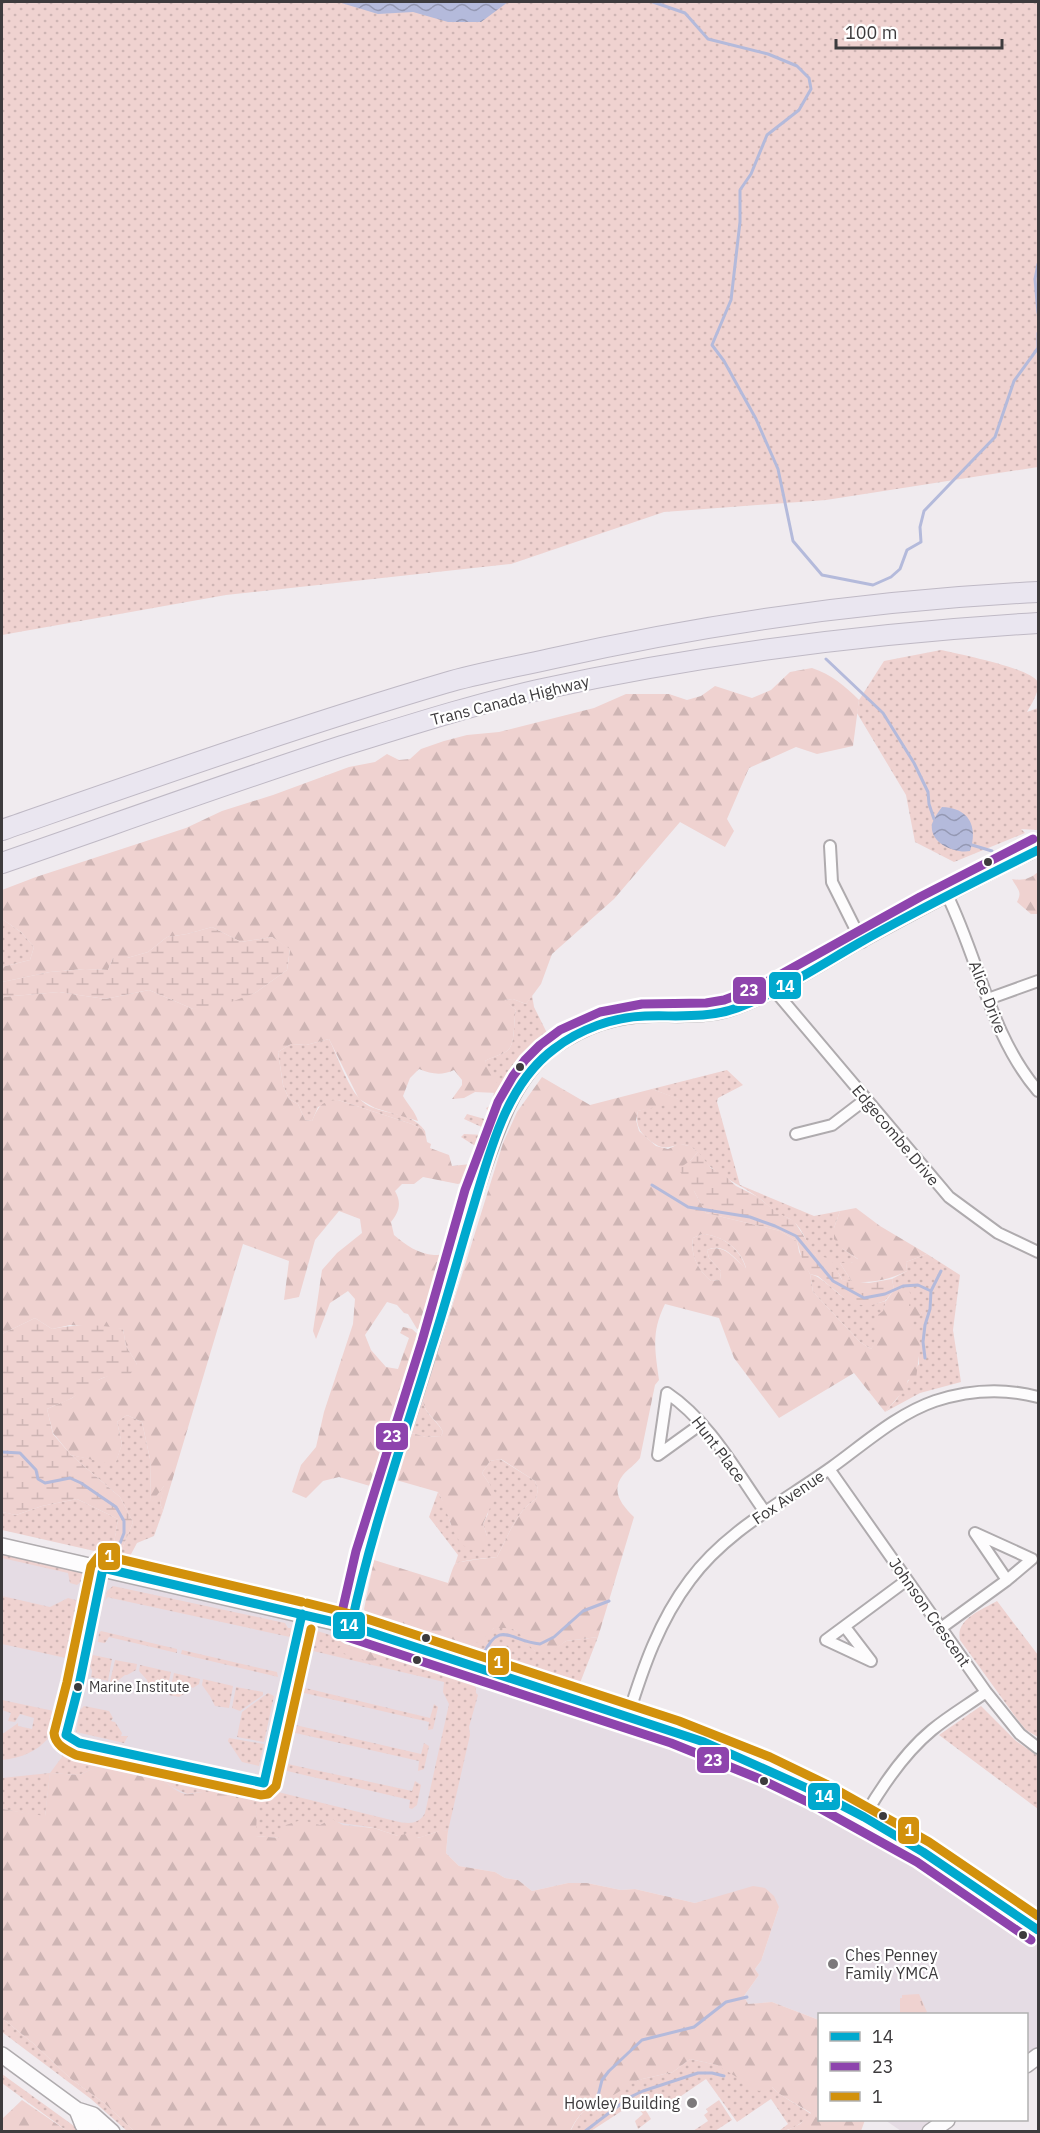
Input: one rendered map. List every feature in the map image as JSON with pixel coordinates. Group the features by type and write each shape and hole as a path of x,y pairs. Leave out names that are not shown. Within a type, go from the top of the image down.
{"highway":[{"name":"Trans Canada Highway","path":"2,830 251,744 447,682 628,641 813,612 989,594 1038,592"},
{"name":"Trans Canada Highway","path":"2,863 286,764 416,722 537,691 671,664 816,643 960,628 1038,623"}],"street":[{"path":"830,846 832,882 862,942"},
{"path":"351,1626 375,1521 422,1382 479,1191 502,1125 522,1083 531,1071 555,1049 602,1022 637,1016 716,1015 734,1010 775,991 862,942 1038,850"},
{"name":"Alice Drive","path":"948,897 960,921 988,999 1010,1051 1038,1091"},
{"path":"988,999 1038,981"},
{"name":"Edgecombe Drive","path":"775,991 949,1197 998,1233 1038,1252"},
{"path":"796,1134 832,1125 866,1099"},
{"name":"Fox Avenue","path":"628,1716 662,1623 690,1579 741,1529 893,1424 933,1402 982,1391 1017,1392 1038,1397"},
{"name":"Hunt Place","path":"701,1424 658,1455 667,1393 685,1405 701,1424 765,1512"},
{"name":"Johnson Crescent","path":"829,1469 986,1692 1020,1734 1038,1748"},
{"path":"941,1628 1008,1580 1032,1559 975,1533 1008,1580"},
{"path":"2,1546 351,1626 704,1742 820,1794 864,1817 923,1852 1038,1930"},
{"path":"845,1627 907,1580"},
{"path":"864,1817 879,1791 916,1745 931,1731 986,1692"},
{"path":"2,2055 77,2110 93,2115 112,2132"},
{"path":"77,2110 83,2125 91,2132"},
{"path":"930,2132 946,2121"}],"shaded area":[{"path":"2,1546 322,1619 628,1716 820,1794 1038,1930 1038,2056 1028,2064 1028,2013 818,2013 818,2020 772,2002 748,2004 744,1996 759,1975 755,1969 761,1961 779,1907 723,1896 695,1903 635,1889 621,1890 587,1883 568,1883 532,1891 518,1880 505,1878 495,1872 459,1866 446,1853 448,1831 2,1809"},
{"path":"886,2121 946,2121 930,2132 901,2131"}],"green space":[{"path":"2,2 1038,2 1038,467 826,500 664,512 511,564 226,595 2,635"},
{"path":"941,650 1009,667 1033,677 1038,682 1038,690 1027,712 1038,708 1038,830 1021,829 1025,833 954,862 915,842 906,795 857,713 859,700 884,661"},
{"path":"812,668 837,681 859,700 853,746 817,754 796,747 749,768 727,819 734,831 725,847 680,822 614,899 552,954 541,984 526,1004 513,999 504,1000 516,1010 512,1044 507,1051 485,1061 497,1083 497,1093 475,1092 464,1098 452,1099 462,1085 462,1080 454,1070 437,1074 419,1069 410,1078 403,1096 418,1121 375,1108 359,1099 329,1039 306,1045 291,1044 278,1052 283,1085 289,1099 298,1104 305,1120 312,1121 324,1103 338,1100 412,1124 425,1131 427,1142 431,1144 430,1148 449,1155 452,1166 471,1164 472,1175 466,1181 458,1184 423,1177 414,1184 402,1184 395,1191 399,1203 398,1211 391,1222 394,1235 417,1251 434,1255 453,1255 434,1320 428,1327 417,1329 408,1314 397,1305 387,1302 365,1335 371,1350 386,1367 398,1369 409,1338 400,1333 403,1327 412,1329 426,1342 377,1488 339,1477 323,1481 306,1498 292,1492 301,1465 316,1447 324,1412 353,1324 355,1299 348,1291 330,1303 316,1339 313,1331 322,1270 337,1253 362,1233 360,1219 339,1211 315,1240 299,1297 284,1300 289,1261 243,1244 163,1511 160,1504 164,1486 151,1503 150,1459 142,1422 127,1415 117,1422 122,1444 115,1465 71,1455 53,1433 47,1409 72,1398 93,1382 137,1364 126,1346 123,1329 70,1325 52,1329 35,1318 2,1334 2,997 59,992 105,999 149,990 193,1009 255,993 287,970 290,950 272,937 241,942 212,927 167,937 148,952 127,958 113,958 108,970 50,972 2,982 2,967 30,960 34,947 21,932 2,919 2,890 186,828 222,811 349,767 375,762 387,754 399,760 410,759 421,749 444,741 467,735 499,732 594,708 626,694 669,694 687,700 701,696 715,686 752,698 771,690 790,672"},
{"path":"1038,872 1038,914 1031,914 1017,902 1019,893 1012,879 1026,879"},
{"path":"2,919 21,932 34,947 30,960 2,967"},
{"path":"212,927 241,942 272,937 290,949 287,970 255,993 215,1008 193,1009 149,990 105,999 59,992 2,997 2,982 50,972 108,970 113,958 127,958 148,952 167,937"},
{"path":"532,995 534,1007 549,1037 526,1059 517,1072 503,1099 488,1144 480,1149 461,1137 464,1134 484,1135 487,1132 486,1129 464,1119 467,1114 488,1120 490,1115 486,1108 492,1105 494,1092 496,1093 485,1061 510,1048 514,1032 516,1010 503,1000 513,999 526,1004"},
{"path":"329,1039 346,1078 359,1098 374,1108 410,1119 425,1131 412,1124 338,1100 318,1107 312,1121 305,1120 298,1104 289,1099 283,1085 278,1052 291,1044 306,1045"},
{"path":"727,1070 743,1085 718,1098 717,1102 740,1185 814,1216 840,1211 834,1228 843,1249 859,1260 840,1263 852,1282 842,1280 833,1268 816,1255 793,1221 777,1213 753,1194 709,1166 693,1148 684,1145 660,1146 646,1138 640,1130 637,1121 638,1111 678,1099 652,1089"},
{"path":"542,1077 590,1105 652,1089 679,1099 673,1103 638,1111 636,1120 639,1131 656,1146 668,1149 679,1144 690,1146 698,1152 690,1161 694,1191 706,1213 780,1231 797,1241 799,1252 810,1274 813,1292 860,1342 871,1349 874,1344 878,1315 883,1311 886,1301 894,1290 909,1290 911,1296 909,1306 919,1306 922,1314 909,1326 919,1333 920,1348 916,1379 908,1380 905,1389 885,1412 854,1373 779,1418 734,1358 719,1318 665,1304 656,1332 655,1350 659,1380 655,1385 640,1458 623,1475 618,1487 619,1498 634,1517 598,1637 566,1641 551,1652 535,1651 516,1630 504,1628 494,1628 479,1643 476,1642 467,1648 429,1639 368,1618 364,1609 374,1560 448,1583 455,1564 497,1557 518,1517 536,1499 538,1489 535,1481 501,1459 490,1461 482,1473 496,1494 483,1524 487,1536 485,1547 476,1552 464,1546 459,1540 438,1492 396,1480 412,1433 426,1437 441,1436 443,1432 428,1413 423,1400 503,1143 517,1112","holes":["702,1234 723,1240 735,1249 740,1254 746,1268 724,1250 713,1248 707,1250 709,1258 721,1271 720,1280 711,1281 696,1262 692,1244 693,1238"]},
{"path":"698,1152 711,1168 723,1174 736,1186 758,1197 776,1212 794,1221 816,1255 831,1259 842,1280 869,1283 892,1279 894,1290 885,1301 869,1306 850,1303 818,1276 810,1274 803,1262 797,1241 780,1231 706,1213 678,1169"},
{"path":"856,1208 880,1226 927,1254 906,1262 907,1271 894,1277 852,1282 840,1263 851,1263 858,1259 843,1249 834,1239 834,1228 840,1211"},
{"path":"702,1234 717,1237 730,1244 740,1255 746,1269 724,1250 713,1248 707,1250 709,1258 721,1271 720,1280 711,1281 702,1272 694,1256 693,1238"},
{"path":"927,1254 960,1275 953,1330 961,1382 920,1393 885,1412 897,1399 919,1364 919,1334 908,1326 922,1313 909,1307 909,1290 894,1290 892,1279 907,1271 906,1262"},
{"path":"810,1274 849,1301 869,1305 886,1301 871,1349 860,1342 813,1292"},
{"path":"35,1318 52,1329 88,1325 123,1329 126,1346 137,1364 127,1379 109,1376 102,1378 78,1395 47,1409 53,1434 71,1455 120,1497 133,1522 119,1557 112,1555 118,1519 77,1499 42,1506 16,1515 2,1512 2,1334"},
{"path":"423,1400 428,1413 443,1432 441,1436 426,1437 412,1433"},
{"path":"127,1415 142,1422 150,1459 151,1502 165,1485 160,1504 163,1511 154,1536 137,1543 129,1558 119,1557 133,1522 120,1497 71,1455 115,1464 122,1444 117,1422"},
{"path":"500,1459 535,1481 538,1489 536,1499 518,1517 497,1557 455,1564 458,1555 429,1517 438,1492 451,1525 487,1536 483,1524 488,1514 490,1485 482,1473 490,1461"},
{"path":"77,1499 118,1519 112,1555 2,1530 2,1512 16,1515 42,1506"},
{"path":"2,1552 82,1572 84,1576 77,1585 70,1583 68,1573 2,1558"},
{"path":"113,1586 285,1623 288,1628 291,1628 290,1637 108,1597 105,1601 107,1591"},
{"path":"2,1596 50,1607 68,1598 86,1605 72,1675 63,1674 66,1658 2,1644"},
{"path":"997,1601 1038,1655 1038,1737 1026,1730 1017,1719 960,1640 962,1626 966,1621"},
{"path":"494,1628 510,1628 518,1631 535,1651 557,1647 566,1641 598,1637 578,1688 429,1639 467,1648"},
{"path":"311,1629 410,1660 409,1663 418,1666 419,1662 469,1678 478,1695 469,1727 470,1735 448,1831 416,1838 332,1820 320,1825 312,1824 279,1838 255,1836 257,1807 225,1795 201,1792 187,1794 143,1768 114,1763 101,1765 79,1775 50,1773 62,1757 60,1745 62,1745 270,1790 399,1822 412,1823 419,1820 425,1813 449,1704 443,1692 444,1682 309,1650 306,1659 303,1659 301,1655 306,1634"},
{"path":"101,1631 177,1649 177,1653 109,1637 105,1643 98,1642"},
{"path":"345,1642 377,1653 374,1660 372,1662 352,1657 337,1650"},
{"path":"182,1650 277,1672 278,1677 181,1654"},
{"path":"93,1655 112,1659 108,1681 91,1677 90,1666"},
{"path":"115,1660 137,1664 136,1670 115,1683 110,1682"},
{"path":"140,1665 171,1672 166,1694 152,1692 147,1680 139,1671"},
{"path":"174,1673 200,1679 199,1684 191,1687 179,1697 169,1695"},
{"path":"298,1676 303,1677 301,1687 430,1718 434,1704 438,1707 433,1729 428,1730 429,1722 300,1692 298,1698 293,1697"},
{"path":"203,1679 233,1686 229,1708 215,1706 202,1685"},
{"path":"236,1687 263,1692 263,1695 240,1711 232,1708"},
{"path":"59,1692 69,1695 60,1720 47,1740 28,1753 2,1760 2,1733 18,1723 18,1726 32,1729 34,1718 20,1714 15,1722 8,1721 11,1713 2,1710 2,1700 54,1711"},
{"path":"268,1693 274,1696 264,1742 237,1737 242,1712"},
{"path":"84,1706 109,1711 113,1718 111,1721 115,1722 122,1733 121,1736 128,1736 124,1743 76,1732 80,1710"},
{"path":"981,1706 1016,1741 1038,1756 1038,1809 939,1735"},
{"path":"293,1716 291,1724 421,1754 424,1743 429,1746 424,1769 418,1771 419,1761 291,1732 289,1737 284,1736 287,1717"},
{"path":"229,1738 264,1744 259,1766 242,1762 228,1741"},
{"path":"280,1755 285,1756 283,1763 412,1791 415,1781 421,1785 417,1805 412,1809 409,1808 410,1800 283,1770 281,1776 275,1772"},
{"path":"114,1763 135,1767 158,1776 185,1794 204,1792 218,1794 251,1804 257,1807 256,1836 279,1838 286,1825 301,1820 320,1825 332,1819 343,1825 374,1828 398,1836 408,1833 418,1838 442,1830 448,1831 446,1853 459,1866 495,1872 505,1878 518,1880 532,1891 568,1883 587,1883 621,1890 635,1889 695,1903 753,1886 765,1888 774,1896 779,1907 761,1961 755,1969 759,1975 744,1996 748,2004 772,2002 818,2020 818,2121 865,2121 861,2131 786,2131 800,2124 811,2113 785,2098 772,2087 759,2091 717,2065 690,2059 673,2072 638,2080 607,2099 604,2095 593,2097 593,2106 579,2116 570,2131 134,2131 2,2018 2,1809 45,1816 50,1773 79,1775 101,1765"},
{"path":"50,1773 45,1817 2,1809 2,1778"},
{"path":"919,1994 927,2012 900,2013 902,1995"},
{"path":"2,2018 134,2131 127,2131 91,2099 2,2032"},
{"path":"690,2059 717,2065 772,2087 811,2114 796,2126 779,2131 788,2124 771,2099 737,2122 706,2079 665,2107 659,2099 645,2109 651,2119 638,2129 635,2121 643,2114 634,2103 591,2131 570,2132 579,2116 593,2106 593,2097 638,2080 673,2072"},
{"path":"2,2074 81,2131 67,2131 2,2083"},
{"path":"22,2100 67,2131 2,2131 2,2119"},
{"path":"719,2100 732,2120 715,2131 693,2131 708,2121 704,2115 708,2112 706,2109"}],"water":[{"path":"338,2 508,2 481,22 448,22 413,12 378,14"},
{"path":"942,807 959,811 970,820 973,834 970,851 951,849 935,837 932,824"}],"waterway":[{"path":"653,2 685,13 708,39 768,54 797,66 809,78 811,89 799,110 767,135 751,174 740,190 740,222 731,300 712,345 724,361 756,419 778,469 793,541 822,575 873,585 891,577 900,569 907,550 921,542 920,527 924,511 995,437 1014,381 1038,348 1038,333"},
{"path":"1038,264 1035,279 1038,313"},
{"path":"826,659 883,713 914,763 928,792 934,819"},
{"path":"972,845 992,851"},
{"path":"652,1185 688,1207 750,1217 796,1236 833,1281 864,1298 885,1294 903,1286 918,1285 931,1291"},
{"path":"925,1358 923,1342 930,1309 931,1291 941,1271"},
{"path":"2,1452 20,1453 36,1470 38,1479 45,1483 70,1478 116,1507 124,1521 124,1533 115,1556"},
{"path":"483,1655 495,1637 501,1635 540,1644 554,1637 583,1611 609,1601"},
{"path":"598,2096 602,2080 609,2071 642,2040 694,2027 726,2002 747,1997"},
{"path":"584,2132 630,2097 643,2091 698,2073 724,2076"}],"transit line":[{"name":"23","path":"1031,1940 917,1862 814,1805 760,1779 671,1743 347,1637 341,1633 339,1625 356,1551 422,1341 465,1190 498,1102 525,1060 560,1030 600,1012 642,1004 706,1003 724,1000 748,991 920,897 1033,839"},
{"name":"14","path":"351,1626 378,1521 492,1145 511,1101 537,1064 564,1042 597,1025 633,1017 714,1014 753,1002 903,919 1038,850"},
{"name":"1","path":"302,1602 106,1556 98,1557 91,1566 54,1733 56,1741 76,1755 261,1795 268,1794 276,1786 311,1629"},
{"name":"14","path":"103,1568 351,1626 704,1742 820,1794 864,1817 923,1852 1038,1930"},
{"name":"14","path":"66,1735 79,1685 103,1568"},
{"name":"1","path":"307,1603 355,1615 679,1721 770,1757 826,1784 929,1842 1038,1916"},
{"name":"14","path":"264,1783 302,1614"},
{"name":"14","path":"66,1735 79,1743 264,1783"}],"place":[{"name":"Marine Institute","path":"78,1687"},
{"name":"Ches Penney Family YMCA","path":"833,1964"},
{"name":"Howley Building","path":"692,2103"}]}
